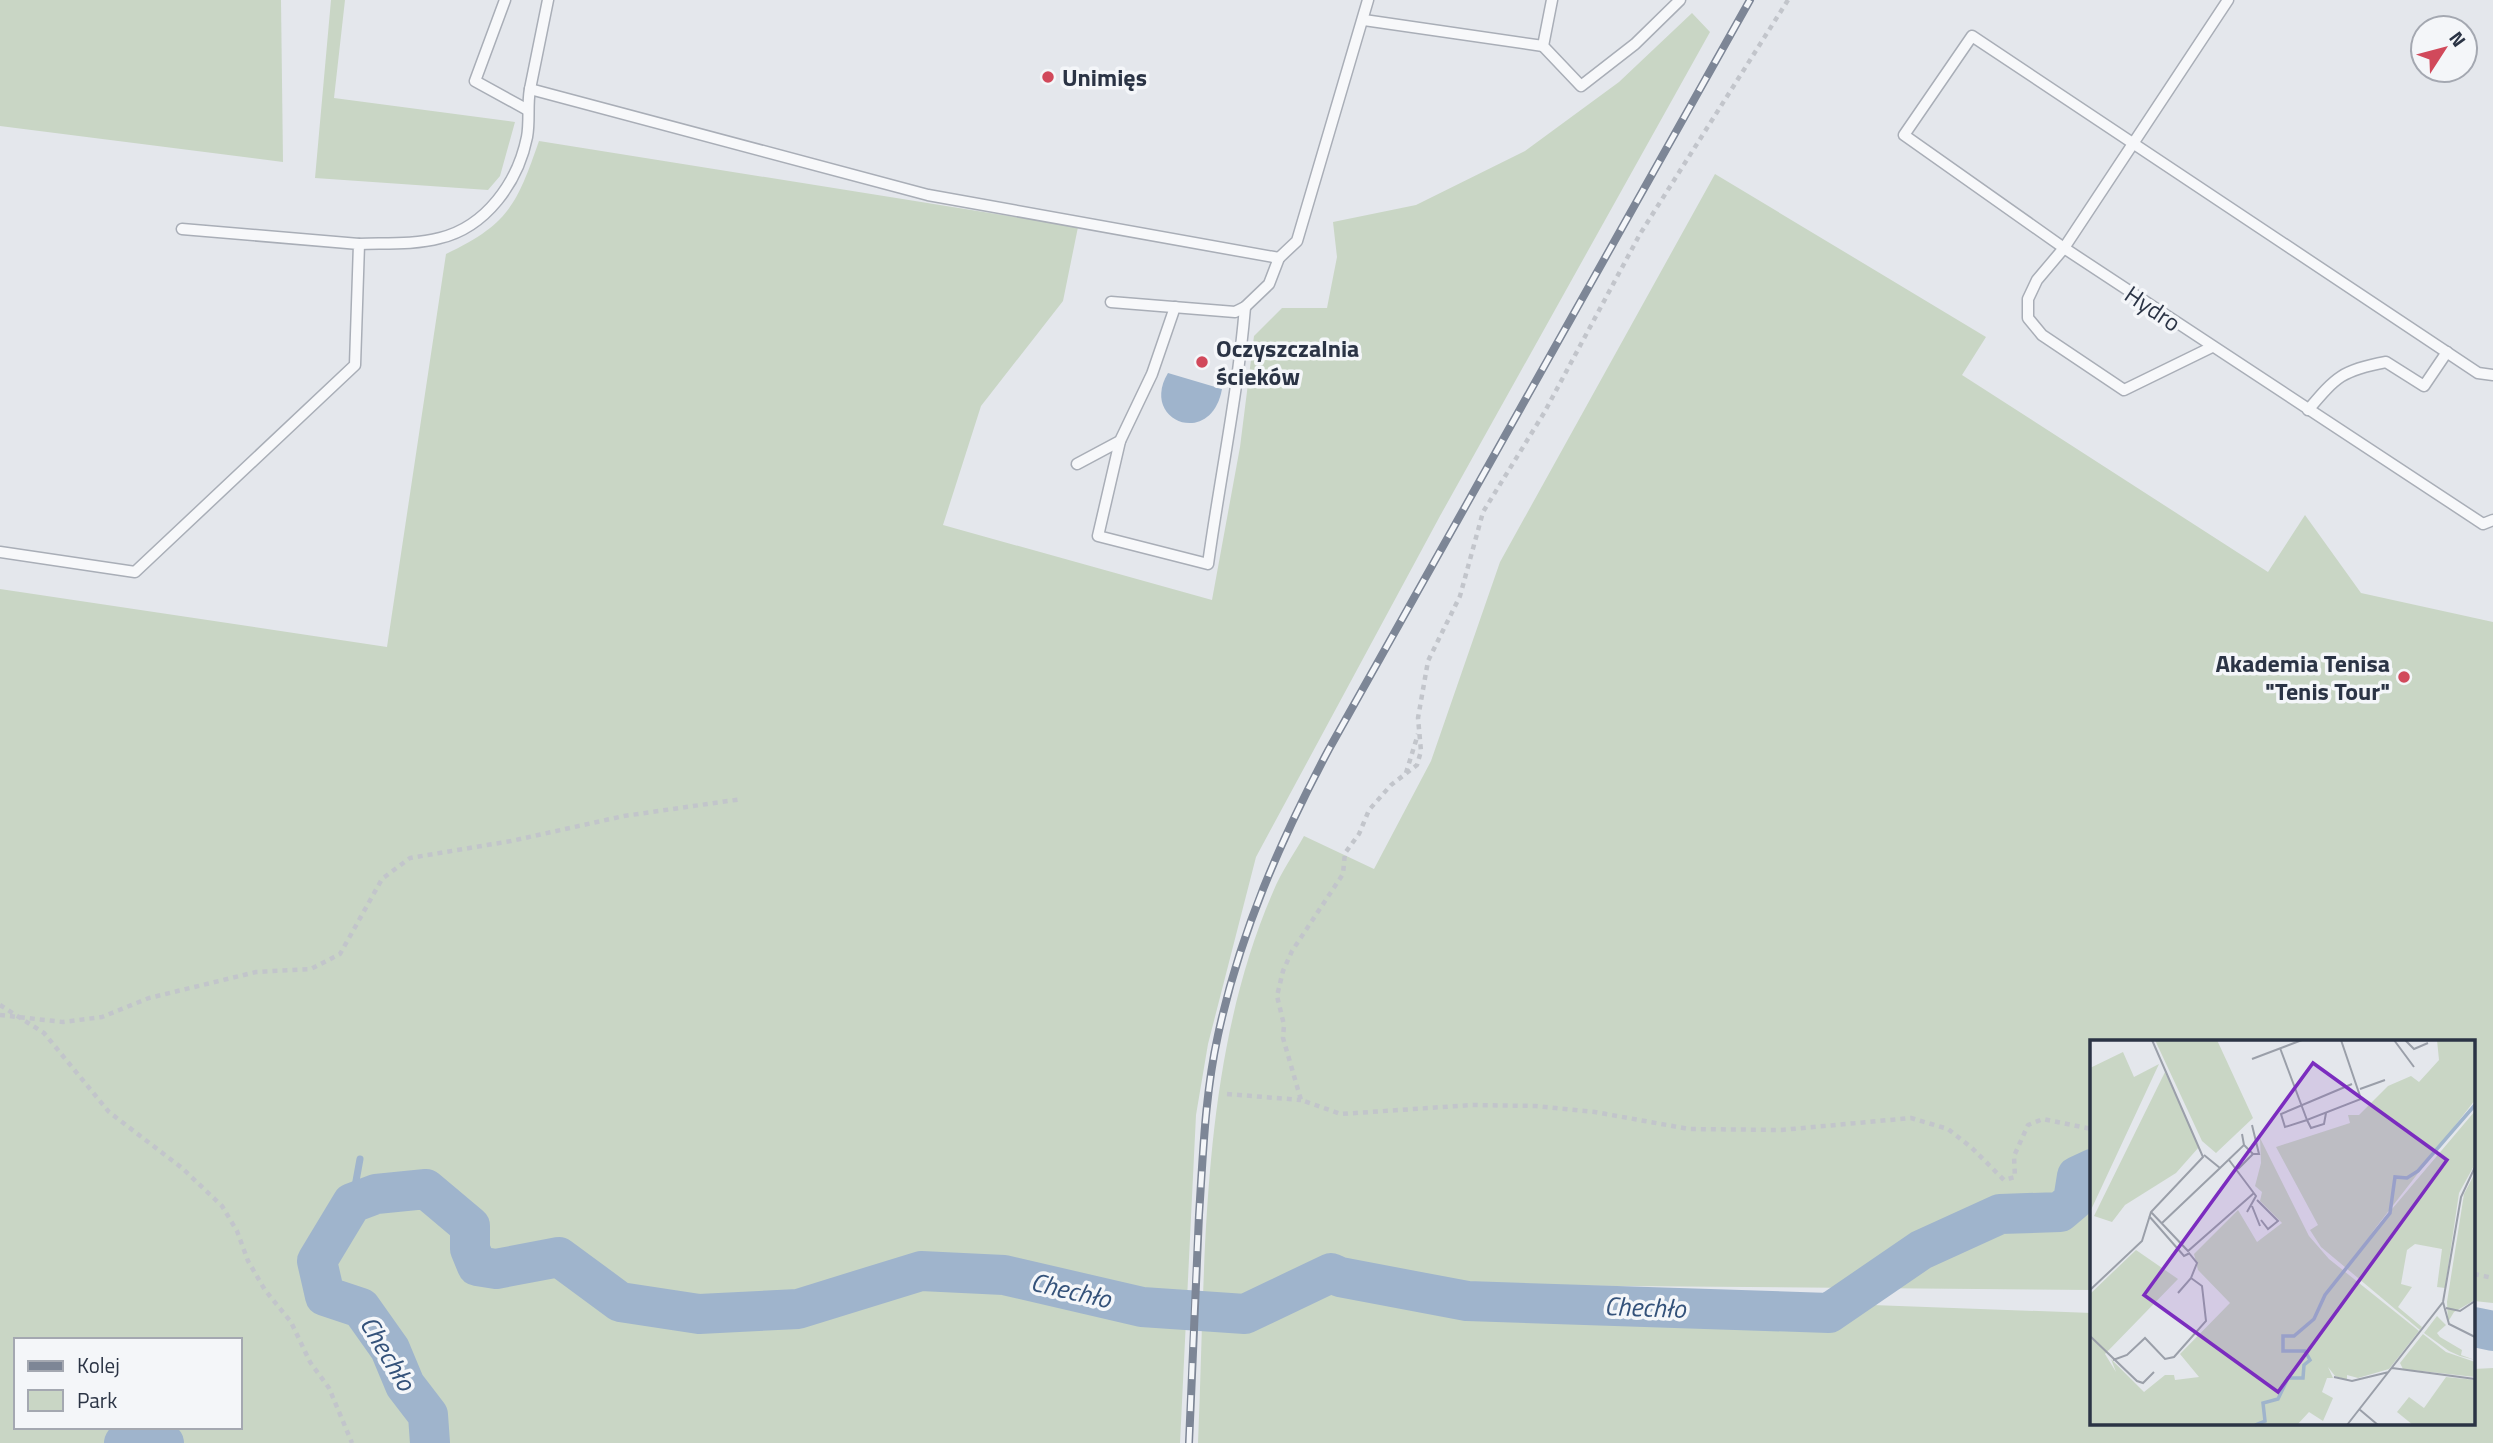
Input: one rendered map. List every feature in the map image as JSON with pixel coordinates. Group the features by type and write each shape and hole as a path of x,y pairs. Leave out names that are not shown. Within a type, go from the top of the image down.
{"lane":[{"path":"505,0 475,81 526,108"},
{"path":"182,229 359,244 442,238 480,217 495,205 508,187 527,136 526,108 548,0"},
{"path":"1111,302 1234,312 1245,307 1269,284 1279,258 1297,241 1368,0"},
{"path":"1543,46 1552,0"},
{"path":"1364,20 1543,46 1581,86 1635,44 1680,0"},
{"path":"2212,347 2124,390 2042,335 2028,318 2028,299 2037,280 2064,248 2228,0"},
{"name":"Hydro","path":"2132,145 1972,36 1904,135 2064,248 2308,410 2483,524 2493,520"},
{"path":"530,89 928,195 1279,258"},
{"path":"2132,145 2478,373 2493,375"},
{"path":"0,552 135,572 355,365 359,244"},
{"path":"1175,307 1152,374 1120,441 1098,536 1208,564 1220,475 1240,377 1245,307"},
{"path":"2308,410 2334,378 2359,366 2386,362 2424,386 2447,352"},
{"path":"1077,464 1120,441"}],"path":[{"path":"1301,1100 1283,1038 1284,1025 1277,996 1283,971 1292,951 1343,874 1345,853 1359,834 1369,810 1391,785 1417,765 1421,751 1419,730 1428,661 1460,596 1483,512 1544,413 1640,234 1788,0"},
{"path":"0,1015 63,1022 102,1017 149,998 256,972 311,969 340,954 382,879 410,858 512,841 624,816 741,799"},
{"path":"0,1005 14,1017 44,1033 108,1112 182,1168 222,1206 237,1231 253,1271 291,1322 310,1362 330,1388 352,1443"},
{"path":"1227,1094 1301,1100 1341,1114 1472,1105 1536,1105 1595,1112 1689,1129 1781,1130 1911,1118 1948,1129 1972,1148 2004,1180 2015,1177 2014,1156 2028,1125 2043,1119 2090,1129"}],"green space":[{"path":"0,0 281,0 283,162 0,126"},
{"path":"331,0 345,0 334,98 515,122 500,176 488,190 315,178"},
{"path":"1692,13 1710,32 1440,516 1256,857 1208,1044 1196,1115 1180,1443 0,1443 0,589 387,647 446,254 484,233 508,210 517,197 539,141 1078,227 1063,301 981,406 943,525 1212,600 1240,447 1254,336 1282,308 1327,308 1337,257 1333,222 1416,205 1525,151 1619,82"},
{"path":"1715,174 1986,337 1962,375 2268,572 2305,515 2361,593 2493,622 2493,1303 2476,1301 2476,1040 2090,1040 2090,1290 1273,1283 2090,1313 2090,1426 2476,1426 2476,1369 2493,1368 2493,1443 1198,1443 1211,1163 1231,1024 1249,957 1273,892 1304,836 1374,869 1431,761 1500,562"}],"water":[{"path":"1168,373 1222,389 1215,408 1205,419 1192,423 1180,422 1169,415 1163,404 1162,390"}],"waterway":[{"path":"352,1203 360,1159"},
{"name":"Chechło","path":"430,1443 428,1415 405,1385 390,1349 361,1308 325,1296 317,1261 352,1203 376,1194 426,1189 470,1226 470,1249 477,1266 496,1269 559,1257 620,1302 699,1314 798,1309 921,1271 1004,1275 1142,1307 1245,1314 1331,1273 1340,1277 1467,1301 1829,1313 1921,1250 2000,1214 2060,1212 2073,1201 2077,1176 2090,1170"},
{"path":"1340,1277 1341,1260"},
{"name":"Chechło","path":"2476,1327 2493,1331"},
{"name":"Chechło","path":"124,1443 153,1435 164,1443"}],"railway":[{"path":"1189,1443 1199,1215 1210,1080 1227,997 1263,888 1329,749 1750,0"}],"place":[{"name":"Unimięs","path":"1048,77"},
{"name":"Oczyszczalnia ścieków","path":"1202,362"},
{"name":"Akademia Tenisa \"Tenis Tour\"","path":"2404,677"}]}
